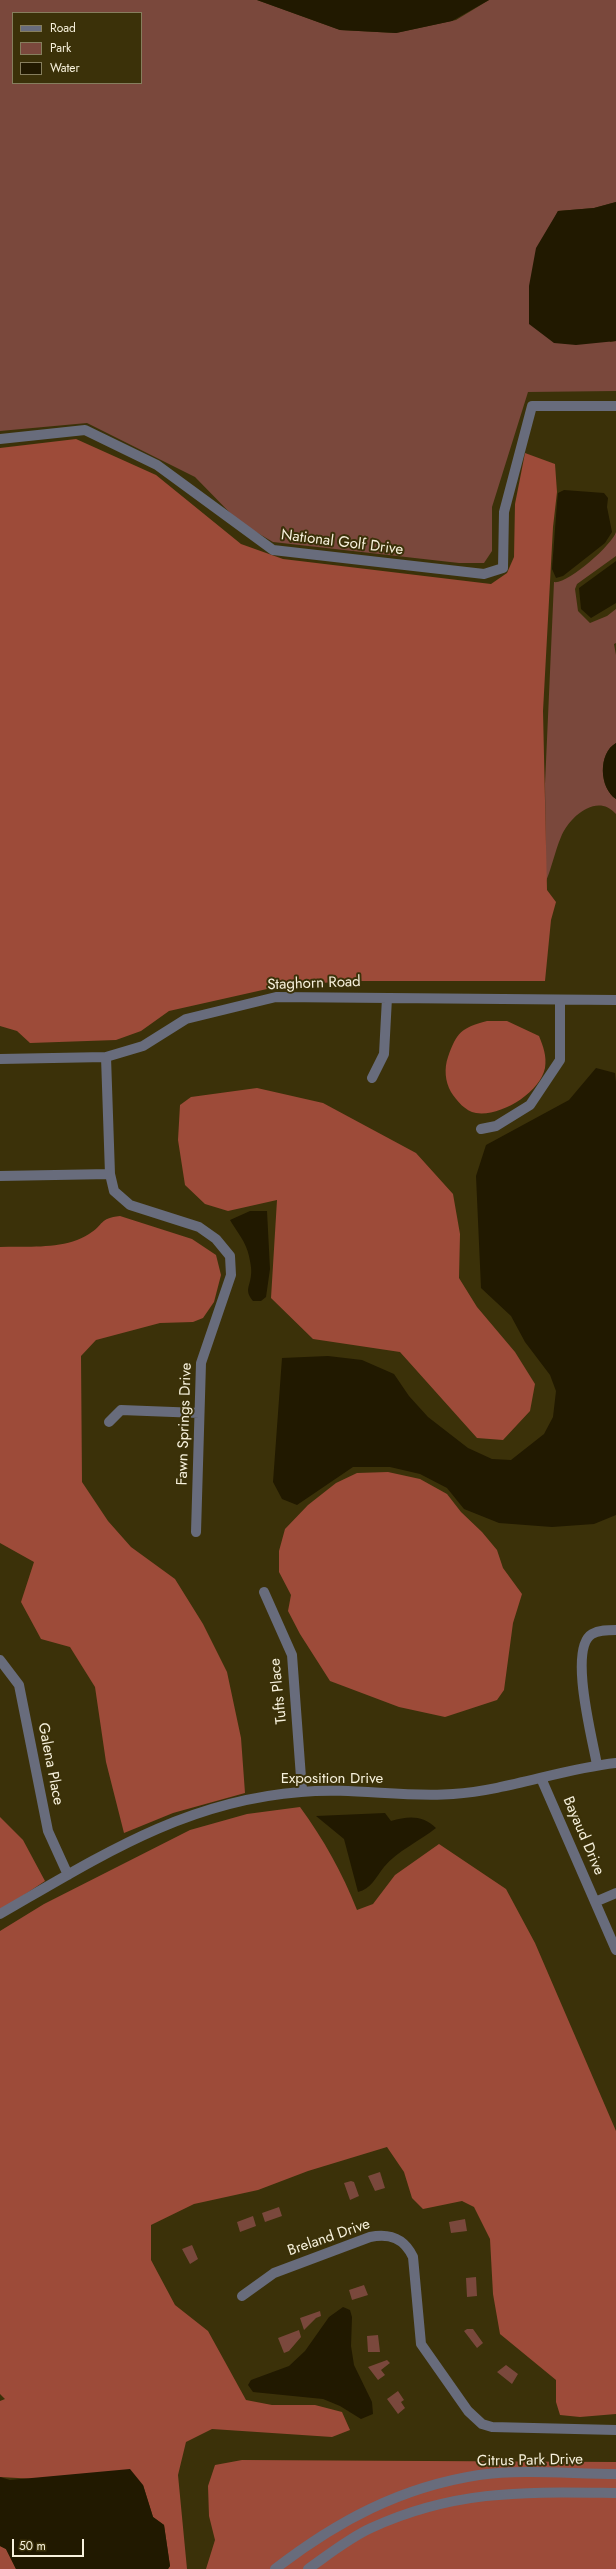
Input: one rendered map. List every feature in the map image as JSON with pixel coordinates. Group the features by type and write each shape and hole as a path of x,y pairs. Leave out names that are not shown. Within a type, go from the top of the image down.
{"street":[{"name":"National Golf Drive","path":"0,438 85,430 157,465 273,550 484,574 503,568 504,512 532,406 616,406"},
{"name":"Staghorn Road","path":"0,1059 106,1057 143,1046 186,1019 276,997 616,1000"},
{"path":"372,1078 384,1054 387,998"},
{"path":"482,1130 496,1126 530,1104 560,1060 560,1000"},
{"name":"Fawn Springs Drive","path":"106,1057 110,1174 114,1191 130,1205 199,1227 216,1239 230,1256 231,1275 201,1363 196,1532"},
{"path":"0,1176 110,1174"},
{"path":"109,1422 121,1410 199,1413"},
{"name":"Tufts Place","path":"264,1592 292,1655 302,1791"},
{"path":"597,1765 581,1673 582,1647 591,1634 602,1630 616,1630"},
{"name":"Galena Place","path":"0,1660 19,1685 48,1831 68,1875"},
{"name":"Exposition Drive","path":"0,1914 126,1842 183,1817 245,1800 302,1791 423,1796 485,1790 597,1765 616,1763"},
{"name":"Bayaud Drive","path":"541,1778 616,1950"},
{"path":"595,1902 616,1893"},
{"name":"Breland Drive","path":"242,2296 274,2273 370,2237 383,2235 394,2237 409,2248 413,2257 421,2344 474,2418 492,2427 616,2430"},
{"name":"Citrus Park Drive","path":"275,2569 337,2525 395,2496 445,2482 480,2475 512,2473 616,2474"},
{"path":"308,2569 370,2528 416,2511 457,2499 501,2494 616,2493"}],"green space":[{"path":"0,0 257,0 340,30 396,33 456,20 489,0 616,0 616,202 594,208 558,211 555,217 610,342 616,341 616,391 528,392 492,507 492,551 484,563 459,563 273,542 239,522 195,477 87,423 0,431"},
{"path":"616,532 616,556 577,584 575,589 578,611 590,623 607,616 616,609 616,643 614,644 616,655 616,743 606,754 603,771 606,787 610,794 616,799 616,814 609,808 592,806 577,815 570,822 561,837 546,881 545,784 554,582 569,577 588,563 606,546"},
{"path":"380,2172 385,2188 375,2191 368,2176"},
{"path":"351,2181 354,2182 359,2196 350,2200 344,2183"},
{"path":"279,2207 282,2216 265,2222 262,2213"},
{"path":"253,2216 256,2226 240,2232 237,2222"},
{"path":"465,2219 467,2231 451,2233 449,2222"},
{"path":"192,2245 198,2259 190,2264 182,2249"},
{"path":"476,2277 477,2296 467,2297 466,2278"},
{"path":"364,2285 368,2295 352,2300 349,2290"},
{"path":"320,2311 321,2316 316,2318 304,2330 300,2318"},
{"path":"467,2329 473,2329 483,2343 477,2348 464,2331"},
{"path":"299,2330 301,2337 289,2351 284,2353 278,2338"},
{"path":"378,2335 380,2352 368,2352 367,2336"},
{"path":"387,2360 390,2363 381,2370 385,2375 378,2380 368,2367"},
{"path":"506,2365 518,2374 512,2384 497,2372"},
{"path":"398,2391 404,2400 401,2402 405,2408 398,2414 387,2399"}],"shaded area":[{"path":"76,439 156,475 241,544 283,559 491,584 507,573 514,557 515,504 525,453 555,464 557,492 553,527 543,711 547,890 556,902 551,920 545,981 345,981 276,987 169,1011 141,1031 116,1040 30,1043 17,1031 0,1026 0,448"},
{"path":"487,1021 507,1021 539,1036 545,1055 545,1068 542,1077 535,1086 518,1101 496,1111 476,1113 465,1108 451,1092 446,1079 446,1066 448,1057 457,1036 471,1026"},
{"path":"257,1088 323,1103 416,1153 453,1194 460,1234 459,1278 477,1307 515,1352 535,1384 530,1411 503,1440 477,1438 400,1352 313,1339 271,1298 277,1200 228,1211 205,1204 185,1185 178,1140 180,1105 191,1097"},
{"path":"120,1216 192,1239 216,1255 221,1275 214,1302 203,1318 193,1322 160,1323 96,1340 81,1356 82,1482 108,1521 131,1547 175,1579 203,1624 227,1672 241,1738 245,1793 173,1813 124,1833 106,1762 95,1687 70,1647 41,1639 21,1602 34,1562 0,1543 0,1247 34,1247 68,1243 94,1231 108,1218"},
{"path":"388,1472 420,1479 447,1494 461,1512 482,1532 497,1550 503,1568 522,1594 513,1623 504,1690 497,1700 445,1717 399,1707 330,1681 300,1634 288,1611 291,1595 279,1572 279,1551 285,1529 308,1505 336,1483 357,1473"},
{"path":"300,1807 332,1857 357,1910 373,1904 395,1875 439,1844 506,1889 535,1943 616,2131 616,2414 580,2417 560,2415 556,2402 556,2380 500,2334 493,2294 490,2239 474,2207 462,2201 423,2209 412,2198 404,2172 387,2147 308,2171 258,2190 194,2204 151,2225 151,2260 175,2305 208,2331 246,2400 272,2405 315,2405 342,2412 350,2430 332,2437 212,2429 186,2442 178,2475 187,2569 168,2569 170,2566 164,2525 153,2517 143,2485 0,2477 0,2401 5,2399 0,2394 0,1931 44,1904 190,1830 247,1814"},
{"path":"0,1817 23,1840 45,1881 0,1911"},
{"path":"242,2460 616,2462 616,2569 206,2569 215,2540 209,2516 208,2486 215,2465"},
{"path":"0,2546 6,2549 16,2569 0,2569"}],"water":[{"path":"257,0 489,0 452,21 396,33 340,30"},
{"path":"616,202 616,341 576,345 554,343 529,324 529,286 536,248 558,211 594,208"},
{"path":"564,490 604,493 608,498 607,507 612,532 605,543 563,576 556,578 552,569 557,503 558,493"},
{"path":"616,561 616,603 591,618 581,609 579,588"},
{"path":"616,743 616,799 610,794 606,787 603,771 606,754"},
{"path":"596,1068 615,1073 616,1082 616,1515 594,1524 552,1527 499,1523 464,1509 447,1488 420,1474 390,1467 353,1467 297,1505 282,1499 273,1482 282,1358 328,1356 362,1360 394,1374 409,1396 428,1417 468,1448 492,1459 511,1460 544,1434 553,1417 556,1391 550,1375 525,1342 511,1316 481,1288 476,1176 486,1145 569,1100"},
{"path":"250,1211 267,1211 270,1269 266,1297 261,1301 253,1301 250,1297 248,1288 251,1265 248,1251 230,1220"},
{"path":"385,1813 391,1821 404,1818 415,1818 426,1821 436,1828 395,1856 389,1861 370,1885 358,1892 344,1839 316,1816"},
{"path":"343,2307 350,2310 352,2317 351,2346 354,2365 372,2402 373,2414 361,2419 340,2406 323,2399 253,2392 248,2385 251,2380 289,2366 305,2351 329,2317"},
{"path":"130,2469 143,2485 153,2517 164,2525 170,2566 168,2569 16,2569 6,2549 0,2546 0,2477 10,2480"}]}
